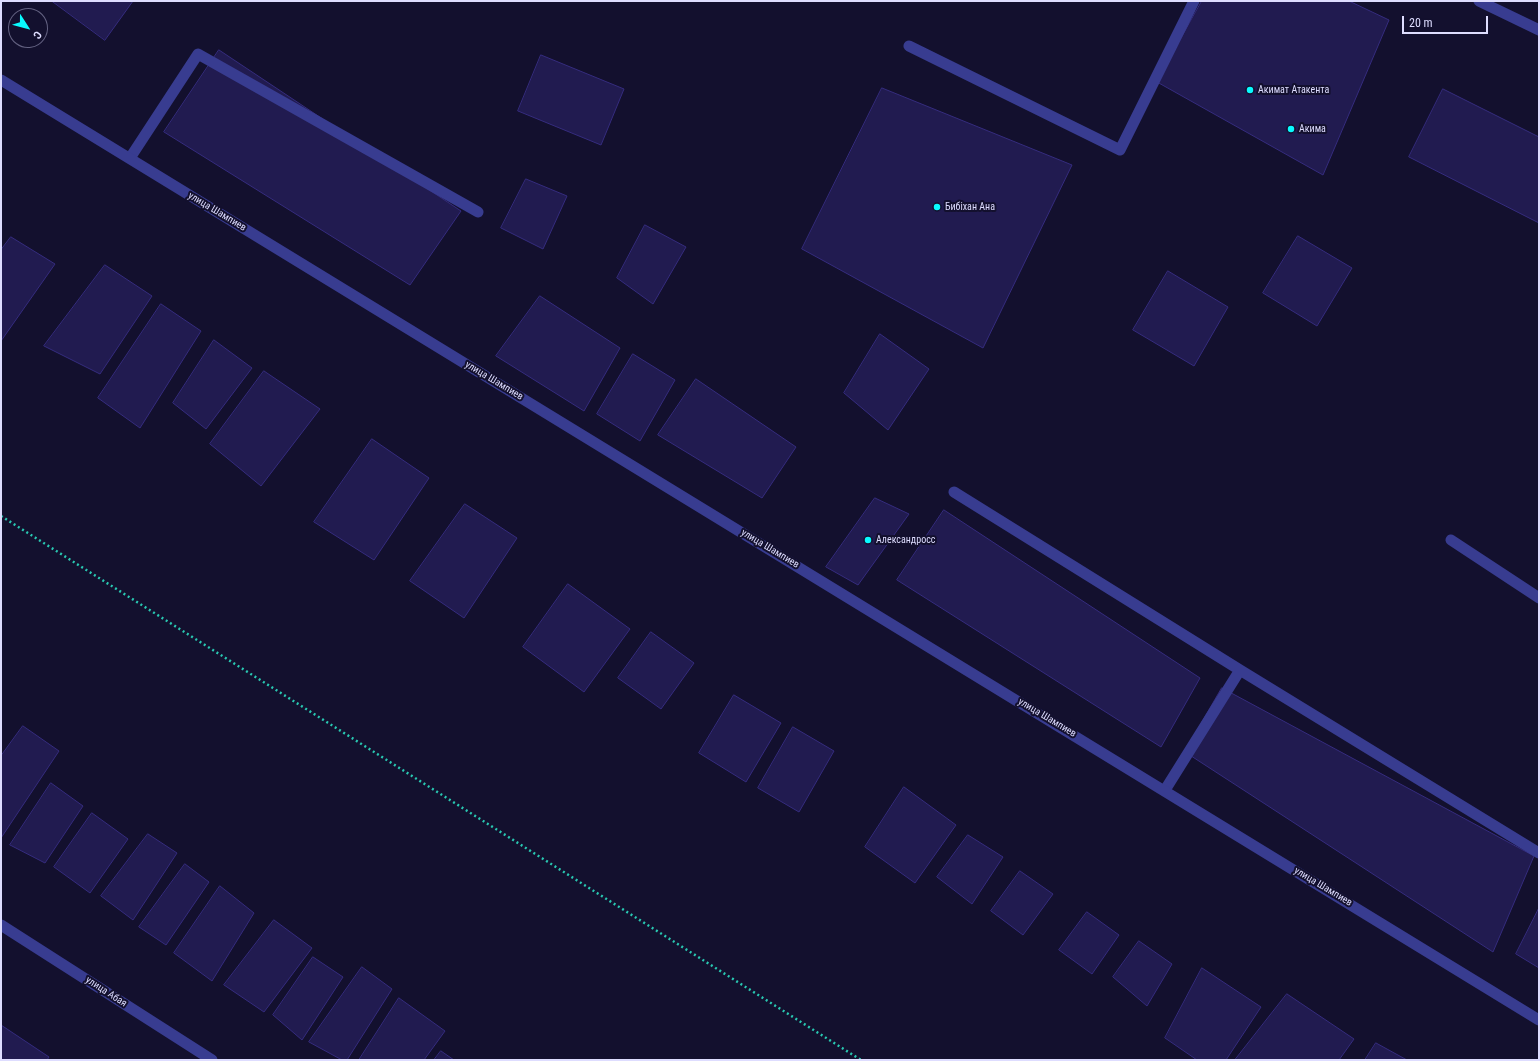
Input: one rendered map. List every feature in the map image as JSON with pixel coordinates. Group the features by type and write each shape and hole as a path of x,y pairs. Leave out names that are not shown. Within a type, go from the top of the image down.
{"street":[{"path":"909,46 1120,150 1194,1"},
{"path":"1479,1 1539,30"},
{"path":"130,158 198,54 478,212"},
{"name":"улица Шампиев","path":"1,80 1165,790 1539,1020"},
{"path":"954,492 1240,670 1539,853"},
{"path":"1451,540 1539,598"},
{"path":"1165,790 1240,670"},
{"name":"улица Абая","path":"1,925 212,1060"}],"path":[{"path":"1,516 861,1060"}],"building":[{"path":"52,1 133,1 105,40"},
{"name":"Акима","path":"1202,1 1349,1 1389,20 1323,175 1157,82"},
{"path":"219,50 461,211 410,285 164,132"},
{"path":"541,55 624,89 601,145 518,111"},
{"name":"Бибіхан Ана","path":"882,88 1072,165 983,348 802,249"},
{"path":"1443,89 1539,137 1539,223 1409,157"},
{"path":"526,179 567,196 543,249 501,228"},
{"path":"645,225 686,247 653,304 617,278"},
{"path":"1298,236 1352,268 1317,326 1263,293"},
{"path":"11,237 55,264 1,341 1,250"},
{"path":"105,265 152,296 100,374 44,346"},
{"path":"1168,271 1228,307 1194,366 1133,330"},
{"path":"540,296 620,348 584,411 496,356"},
{"path":"161,304 201,331 140,428 98,398"},
{"path":"880,334 929,369 888,430 844,393"},
{"path":"214,340 252,368 206,429 173,403"},
{"path":"633,354 675,380 640,441 597,414"},
{"path":"264,371 320,409 261,486 210,444"},
{"path":"696,379 796,447 762,498 658,435"},
{"path":"372,439 429,478 374,560 314,522"},
{"name":"Александросс","path":"875,498 909,514 858,585 826,567"},
{"path":"465,504 517,538 464,618 410,581"},
{"path":"944,510 1200,678 1161,747 897,580"},
{"path":"568,584 630,629 584,692 523,647"},
{"path":"651,632 694,663 661,709 618,678"},
{"path":"1222,688 1534,856 1493,952 1185,752"},
{"path":"734,695 781,723 746,782 699,753"},
{"path":"23,726 59,751 1,838 1,756"},
{"path":"793,727 834,751 799,812 758,788"},
{"path":"51,783 83,806 45,863 10,845"},
{"path":"904,787 956,825 915,883 865,847"},
{"path":"92,813 128,839 90,893 54,867"},
{"path":"148,834 177,853 133,920 101,896"},
{"path":"968,835 1003,857 972,904 937,877"},
{"path":"185,864 209,882 166,945 139,927"},
{"path":"1020,871 1053,894 1023,935 991,911"},
{"path":"220,886 254,913 212,981 174,953"},
{"path":"1539,908 1539,968 1516,954"},
{"path":"1087,912 1119,935 1092,974 1059,950"},
{"path":"274,920 312,948 264,1012 224,985"},
{"path":"1139,941 1172,964 1147,1006 1113,977"},
{"path":"313,957 343,977 302,1040 273,1015"},
{"path":"362,967 392,989 347,1060 342,1060 309,1042"},
{"path":"1202,968 1261,1007 1226,1060 1197,1060 1165,1038"},
{"path":"1287,994 1354,1039 1339,1060 1235,1060"},
{"path":"399,998 445,1031 424,1060 359,1060"},
{"path":"1,1025 49,1057 47,1060 1,1060"},
{"path":"1376,1043 1407,1060 1365,1060"},
{"path":"441,1051 454,1060 434,1060"}],"place":[{"name":"Акимат Атакента","path":"1250,90"},
{"name":"Акима","path":"1291,129"},
{"name":"Бибіхан Ана","path":"937,207"},
{"name":"Александросс","path":"868,540"}]}
